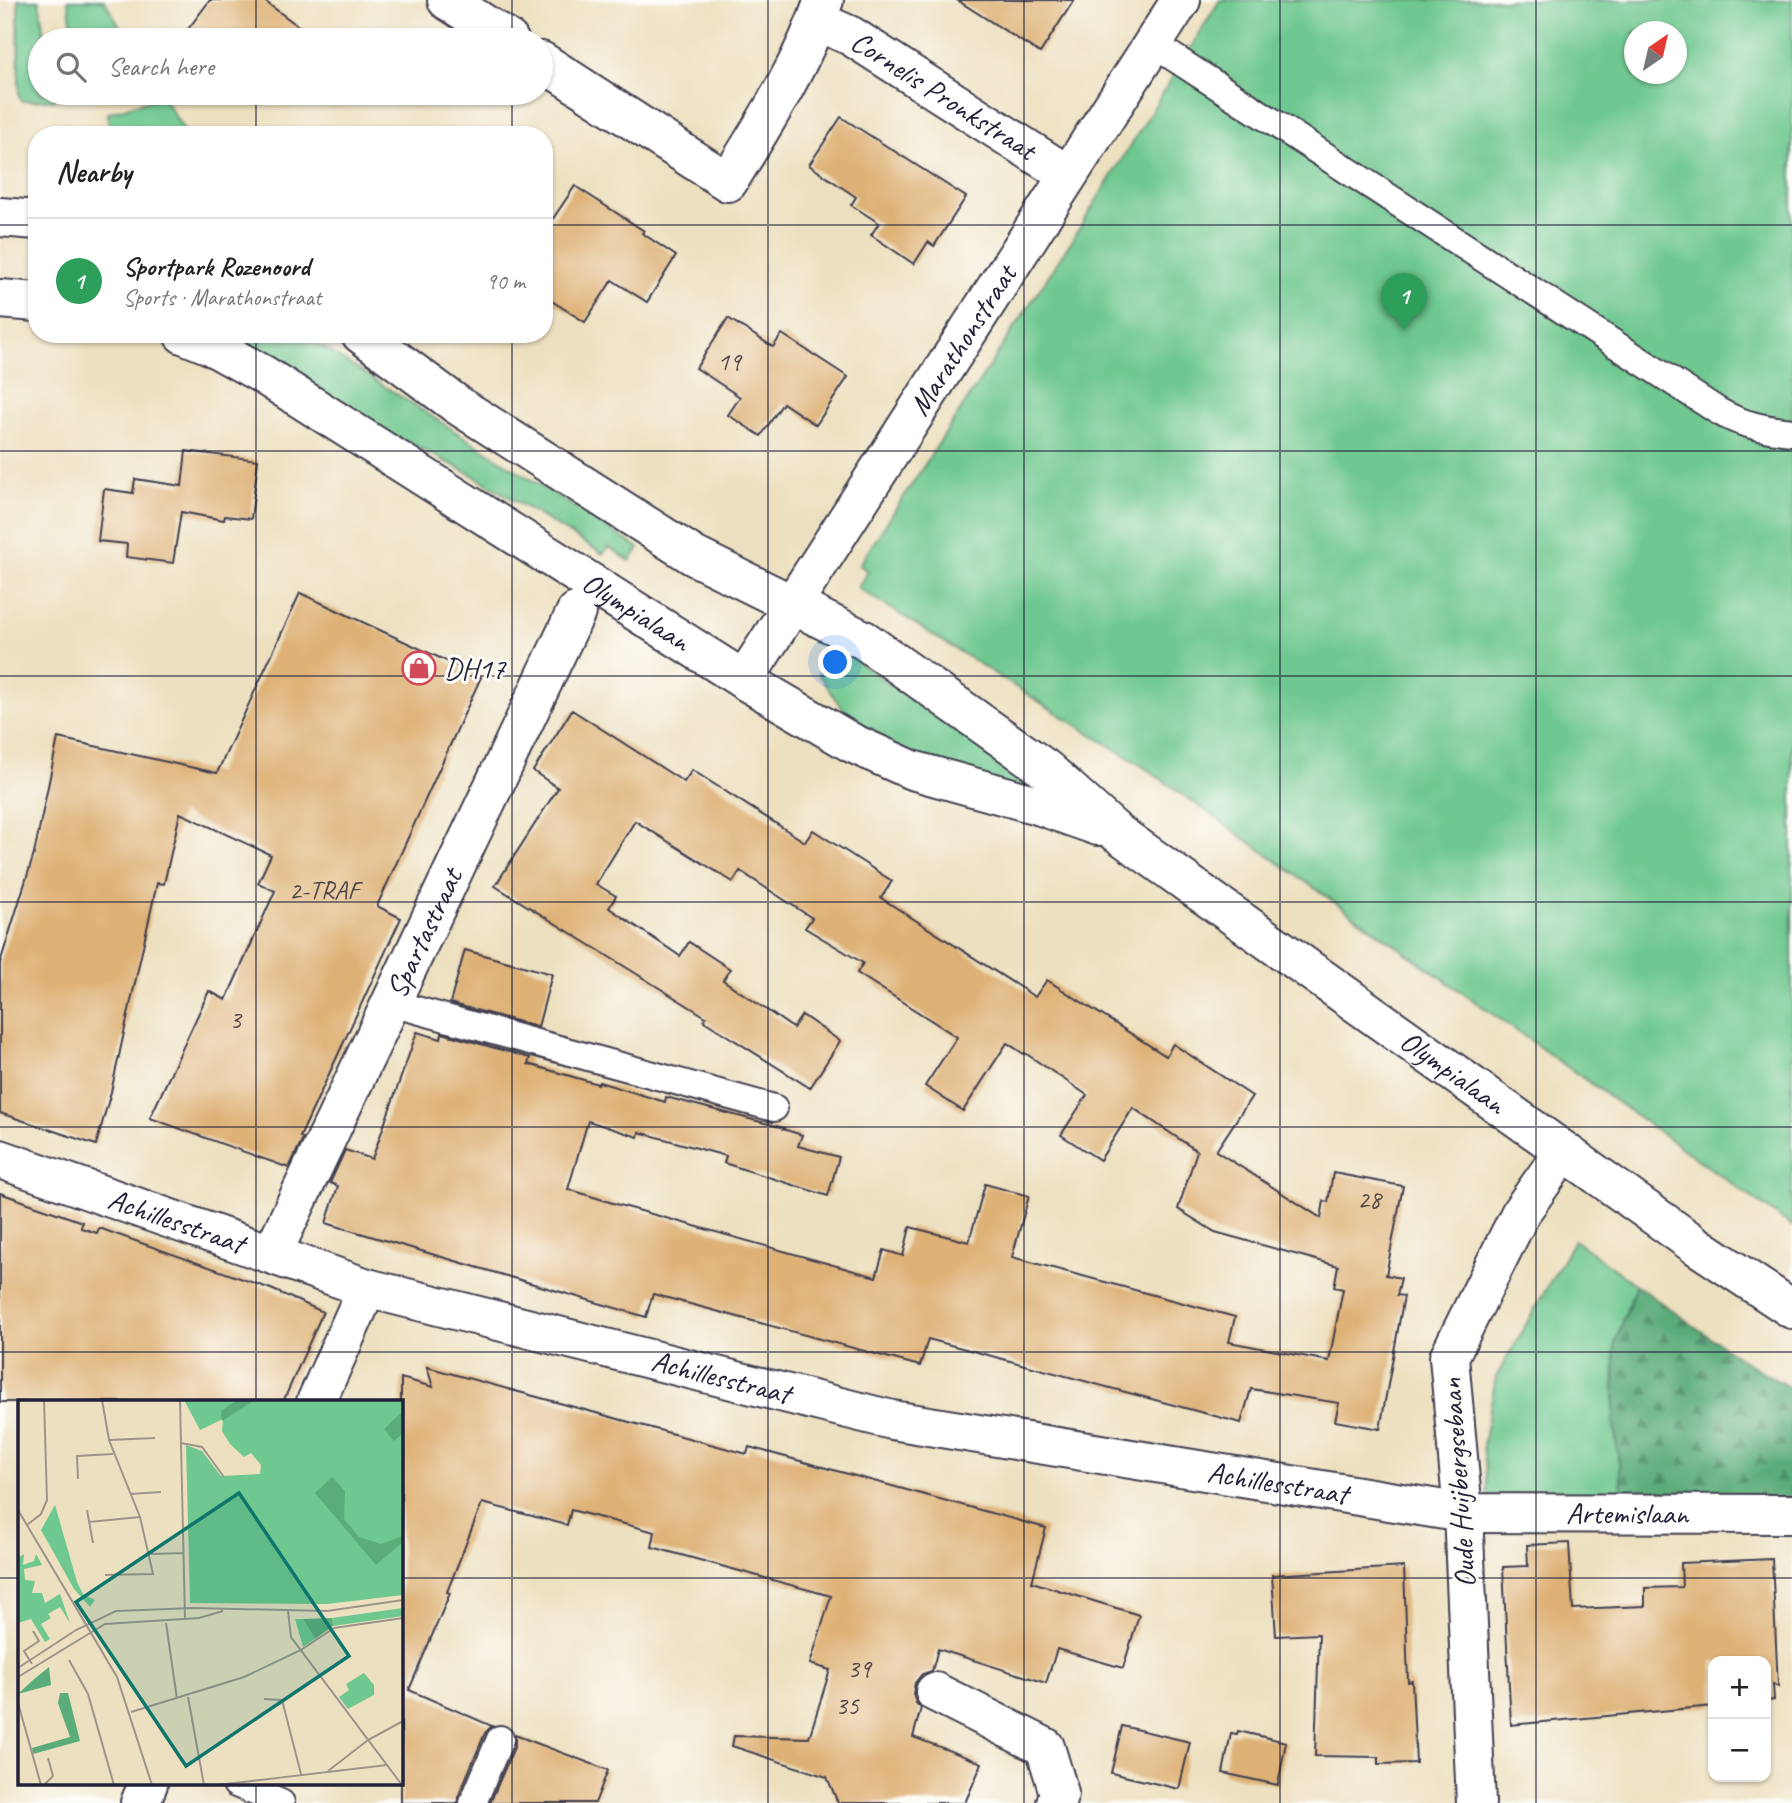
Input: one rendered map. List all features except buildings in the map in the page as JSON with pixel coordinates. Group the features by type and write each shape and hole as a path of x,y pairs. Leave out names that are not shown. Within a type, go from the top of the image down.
{"street":[{"path":"447,0 490,28"},
{"name":"Marathonstraat","path":"744,680 1181,0"},
{"name":"Cornelis Pronkstraat","path":"553,69 727,182 776,105 821,10 851,36 1068,175"},
{"path":"0,217 28,219"},
{"path":"0,299 28,301"},
{"name":"Olympialaan","path":"206,343 262,374 744,680 852,743 912,770 1041,806 1116,832"},
{"name":"Olympialaan","path":"373,343 459,406 694,556 864,640 1047,770 1116,832 1697,1246 1792,1309"},
{"name":"Spartastraat","path":"272,1254 576,612"},
{"name":"Oude Huijbergsebaan","path":"1476,1803 1463,1513 1449,1357 1521,1212 1564,1151"},
{"name":"Achillesstraat","path":"0,1159 367,1288 891,1420 1463,1513"},
{"path":"317,1400 367,1288"},
{"name":"Artemislaan","path":"1463,1513 1792,1514"},
{"path":"935,1692 1045,1747 1059,1793 1056,1803"},
{"path":"140,1803 147,1786"}],"lane":[{"path":"1153,44 1718,411 1736,421 1792,432"},
{"path":"391,1003 774,1108"},
{"path":"473,1803 500,1739"},
{"path":"241,1786 281,1803"}],"green space":[{"path":"18,0 39,0 43,28 28,28 28,101 22,101 19,97"},
{"path":"68,0 104,0 121,28 72,28"},
{"path":"1220,0 1792,0 1792,1226 1148,770 858,588 868,571 859,565 1074,237"},
{"path":"133,105 168,105 181,126 109,126 108,113"},
{"path":"232,343 316,343 639,548 630,561 609,547 603,554 469,473 323,400"},
{"path":"825,639 1062,804 894,752 847,715 819,675"},
{"path":"1574,1240 1636,1285 1615,1344 1614,1422 1624,1503 1488,1497 1483,1444 1496,1377"},
{"path":"1636,1285 1741,1359 1792,1389 1792,1499 1624,1503 1614,1422 1615,1344"}],"place":[{"name":"Sportpark Rozenoord","path":"1404,331"},
{"name":"DH17","path":"419,668"}]}
